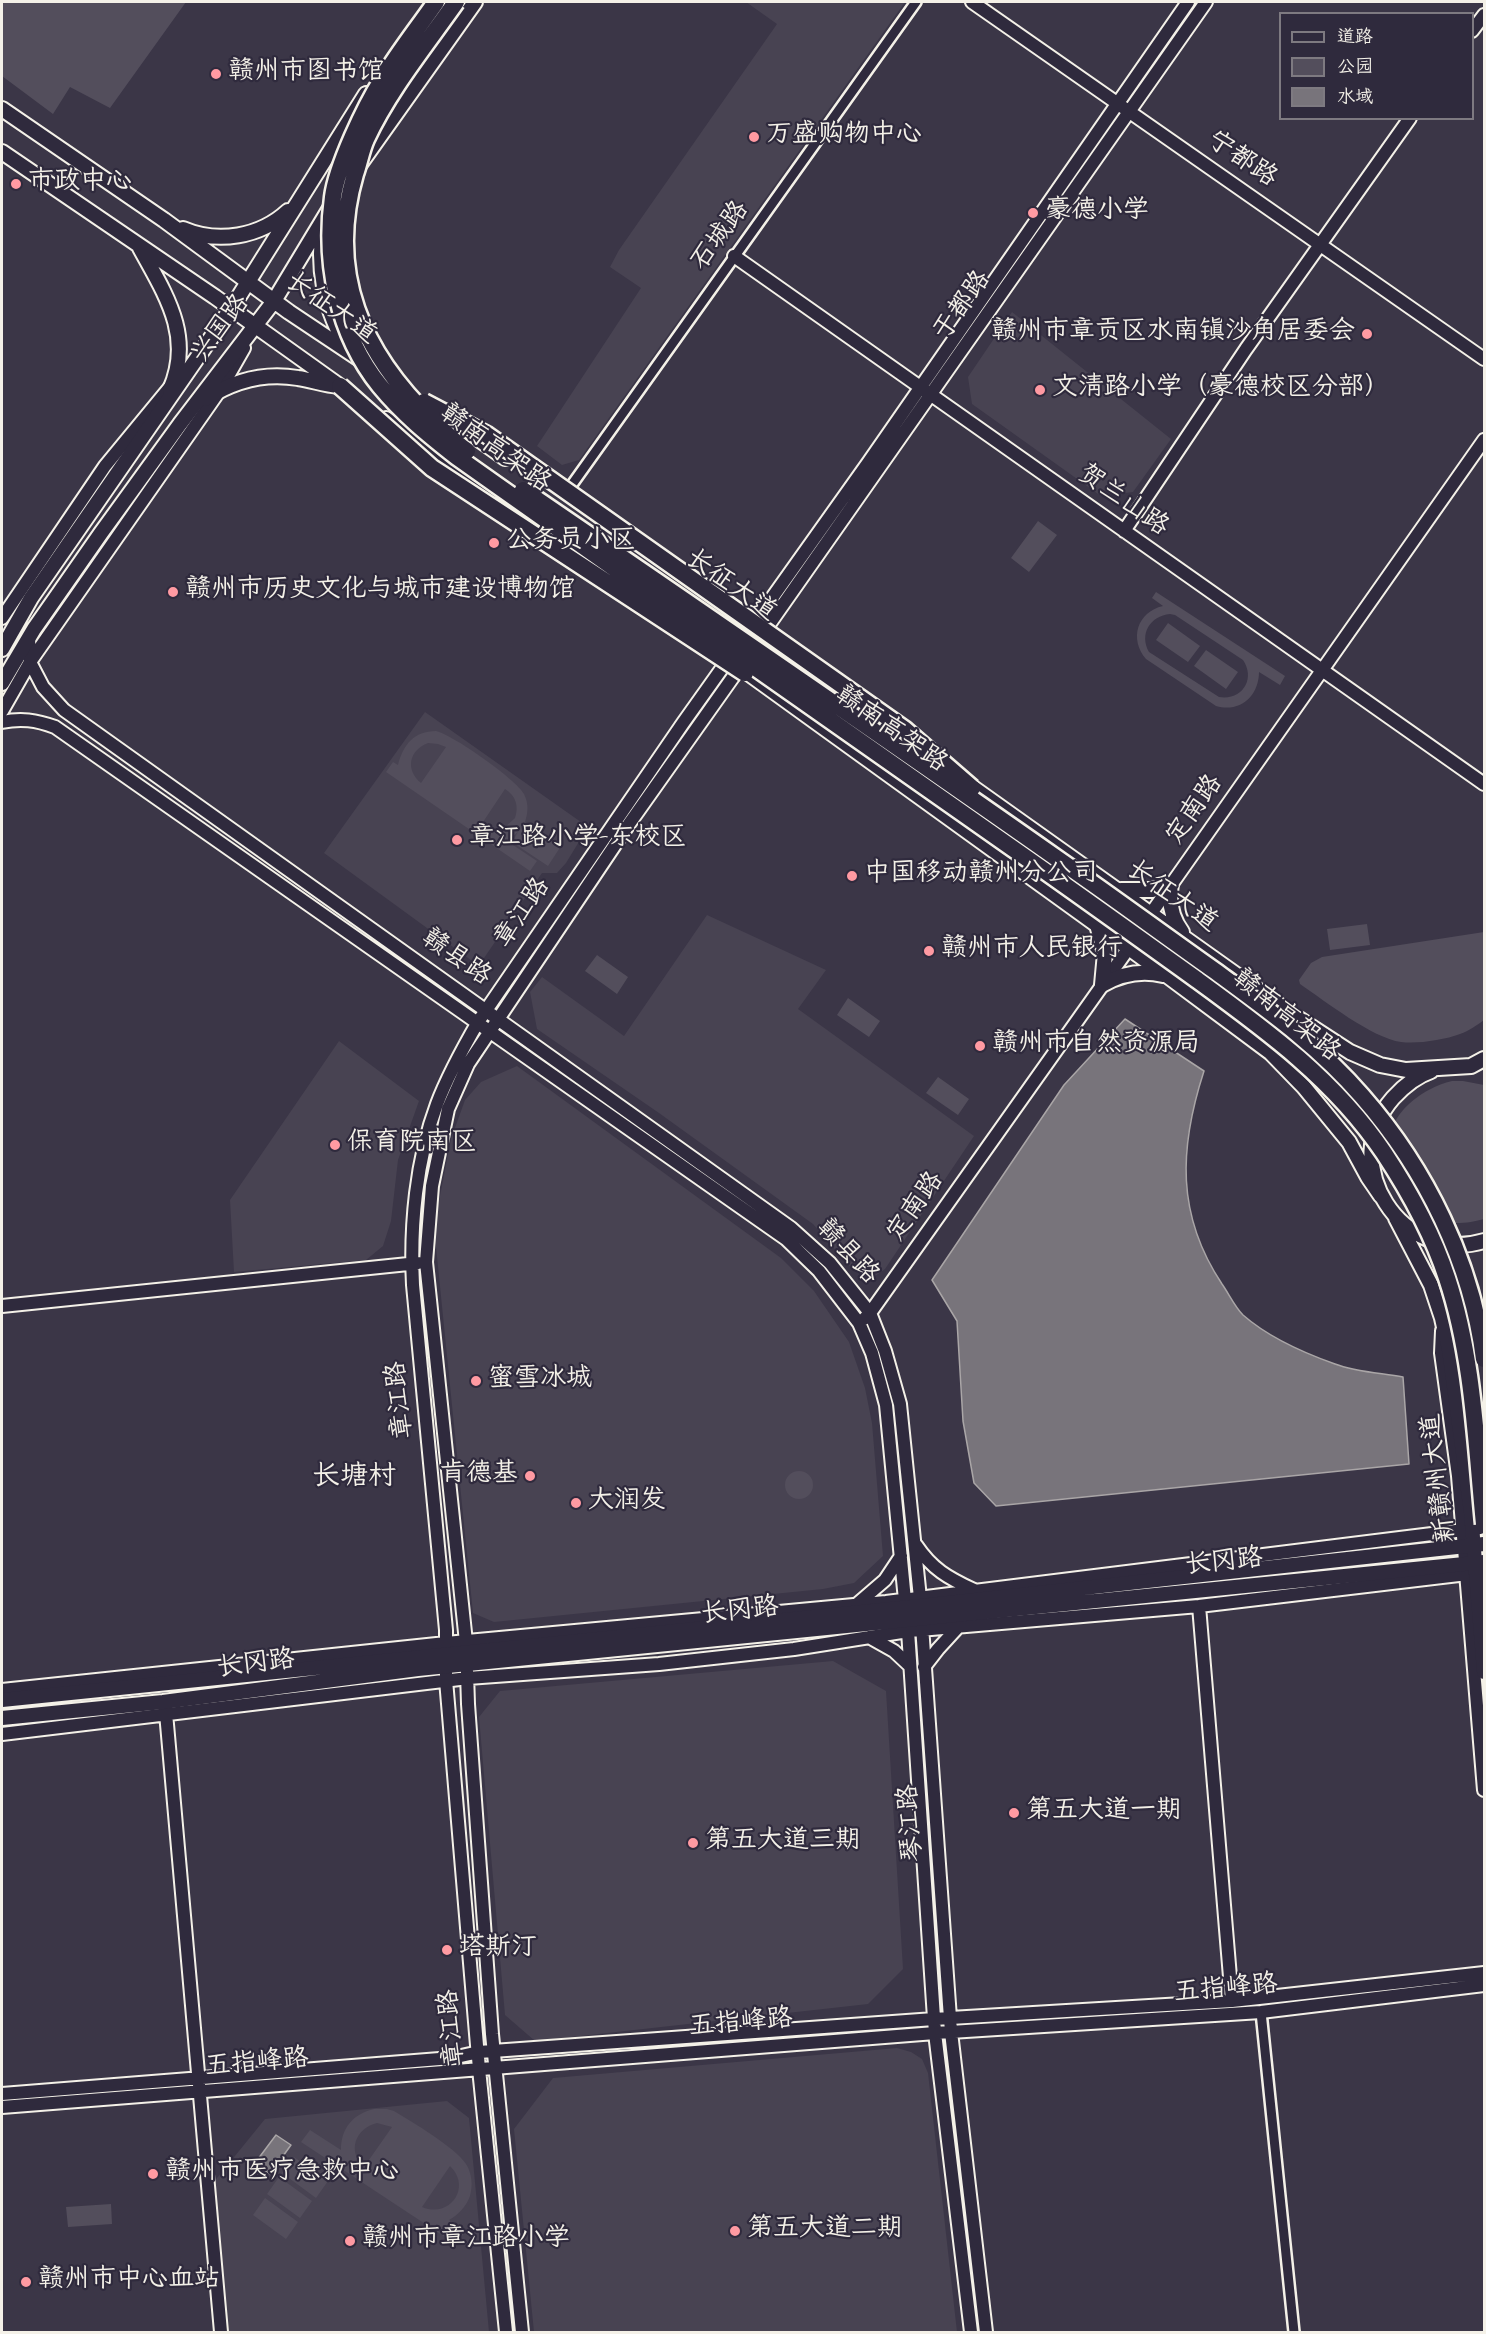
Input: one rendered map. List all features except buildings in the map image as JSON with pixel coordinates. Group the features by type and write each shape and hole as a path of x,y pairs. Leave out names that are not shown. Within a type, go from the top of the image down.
{"highway":[{"name":"赣南高架路","path":"436,2 381,81 351,140 333,195 329,244 337,299 354,345 379,384 411,420 457,457 1131,932 1277,1038 1305,1062 1362,1123 1385,1154 1420,1216 1447,1277 1459,1320 1466,1361 1476,1528"},
{"name":"赣南高架路","path":"456,2 396,88 366,140 348,197 345,244 351,293 367,337 392,377 422,410 464,449 1034,842 1293,1028 1362,1096 1389,1130 1431,1197 1459,1257 1474,1300 1485,1359"},
{"path":"340,386 432,468 697,644 906,774"},
{"path":"424,402 487,435 904,729 1034,842"}],"main road":[{"name":"兴国路","path":"2,649 31,598 231,309 376,77 428,2"},
{"name":"兴国路","path":"2,683 28,638 180,424 274,301 325,215 475,2"},
{"name":"宁都路","path":"972,2 1485,359"},
{"name":"于都路","path":"755,634 920,387 1188,2"},
{"name":"于都路","path":"755,634 787,596 1206,2"},
{"path":"1474,30 1485,15"},
{"name":"长征大道","path":"2,109 164,220 356,358 563,497 755,634 907,738 1000,808 1290,1013 1350,1052 1395,1070 1443,1068"},
{"path":"1124,531 1195,423 1409,120"},
{"path":"2,152 256,326 735,663 1271,1053 1349,1142 1368,1178 1381,1196"},
{"path":"164,220 185,230 206,236 249,233 261,230 278,220 308,187"},
{"path":"325,215 321,262 325,293 340,335 356,358"},
{"path":"138,246 166,294 179,339 178,360 173,383 162,411"},
{"name":"贺兰山路","path":"734,256 1485,784"},
{"path":"2,618 105,466 231,309"},
{"path":"2,711 30,662 220,390 256,326"},
{"path":"180,424 197,405 220,390 245,380 271,376 340,386"},
{"name":"定南路","path":"859,1323 870,1313 1129,948 1151,913 1485,440"},
{"name":"章江路","path":"506,2332 479,2069 412,1264 418,1182 426,1141 437,1105 457,1059 478,1022 755,634"},
{"name":"赣县路","path":"28,638 30,662 43,687 64,710 791,1228 830,1263 870,1313"},
{"name":"章江路","path":"522,2332 494,2051 467,1659 426,1262 432,1186 448,1109 468,1064 735,663"},
{"name":"赣县路","path":"2,722 19,718 38,720 55,727 478,1022 786,1239 819,1271 859,1323"},
{"path":"1117,889 1141,891 1172,884 1170,904 1173,918 1180,931 1191,941"},
{"path":"1097,925 1105,953 1102,986 1129,974 1149,973 1169,977"},
{"path":"1381,1196 1372,1165 1375,1132 1380,1117 1400,1090 1412,1080 1443,1068 1471,1066 1485,1059"},
{"path":"1460,1066 1485,1069"},
{"name":"新赣州大道","path":"1381,1196 1424,1269 1442,1318 1449,1350 1476,1528 1475,1568 1485,1672"},
{"path":"1396,1218 1425,1238 1442,1243 1460,1245 1485,1241"},
{"path":"2,1306 426,1262"},
{"name":"琴江路","path":"870,1313 885,1351 900,1404 914,1542 910,1666 934,2019 971,2332"},
{"name":"琴江路","path":"859,1323 872,1353 886,1404 901,1556 924,1667 951,2032 986,2332"},
{"path":"467,1659 659,1664 794,1649 869,1637 913,1614 975,1591 1476,1528"},
{"path":"914,1542 925,1558 946,1577 975,1591"},
{"name":"长冈路","path":"913,1614 1474,1545"},
{"path":"856,1605 885,1580 901,1556"},
{"path":"2,1690 467,1659 856,1605 913,1614 960,1625 1198,1606 1339,1591 1475,1568 1485,1790"},
{"name":"长冈路","path":"2,1700 446,1661 913,1614 1475,1568"},
{"path":"1198,1606 1232,2001"},
{"path":"924,1667 960,1625"},
{"path":"869,1637 894,1651 910,1666"},
{"path":"2,1734 166,1713 446,1661"},
{"name":"长冈路","path":"2,1718 163,1702 446,1661"},
{"path":"166,1713 221,2332"},
{"name":"五指峰路","path":"2,2094 452,2058 479,2052 934,2019 1232,2001 1485,1973"},
{"name":"五指峰路","path":"2,2107 199,2093 935,2032 1261,2012 1485,1985"}],"street":[{"name":"石城路","path":"563,497 916,2"},
{"path":"1261,2012 1294,2332"}],"shaded area":[{"name":"万盛购物中心","path":"746,2 905,2 579,460 562,465 537,446 641,288 610,267 619,250 777,24"},
{"name":"文清路小学（豪德校区分部）","path":"1012,312 1171,439 1133,492 1101,496 972,404 968,377"},
{"name":"章江路小学-东校区","path":"425,712 588,827 566,863 557,873 542,873 482,961 475,963 324,853"},
{"path":"707,915 826,970 798,1009 974,1136 885,1269 875,1276 865,1276 854,1271 813,1224 537,1029 530,992 542,977 624,1036"},
{"name":"保育院南区","path":"339,1041 419,1101 398,1160 391,1221 383,1246 366,1260 234,1272 230,1200"},
{"path":"517,1066 781,1258 814,1291 849,1342 865,1388 872,1423 883,1556 854,1583 823,1589 494,1622 473,1613 434,1227 451,1139 465,1100 481,1082"},
{"name":"第五大道三期","path":"833,1661 886,1691 903,1969 868,2004 535,2041 505,2015 479,1717 500,1691"},
{"name":"第五大道二期","path":"897,2048 911,2052 922,2059 928,2073 957,2332 534,2332 514,2129 553,2078"},
{"name":"赣州市章江路小学","path":"447,2101 469,2118 489,2332 228,2332 213,2183 265,2119"}],"green space":[{"path":"2,2 186,2 110,108 70,87 53,114 2,76"},
{"path":"1038,521 1057,535 1029,572 1011,558"},
{"path":"1156,592 1285,676 1280,685 1259,672 1256,688 1247,701 1225,708 1216,706 1146,659 1138,643 1138,627 1147,614 1163,606 1152,598","holes":["1163,615 1175,615 1243,660 1248,674 1247,681 1240,692 1234,696 1219,697 1149,652 1145,639 1148,627"]},
{"path":"1168,623 1200,646 1188,662 1156,640"},
{"path":"1206,650 1238,672 1226,689 1194,666"},
{"path":"436,731 456,740 519,787 527,801 525,822 561,846 548,866 512,842 518,832 507,841 537,861 530,871 386,772 393,762 398,765 406,745 411,740","holes":["428,743 446,747 421,783 413,772 411,761 417,750","505,789 516,802 515,818 503,829 492,830 481,825"]},
{"path":"1367,924 1370,945 1330,950 1327,929"},
{"path":"1484,932 1484,1020 1454,1036 1415,1042 1389,1039 1349,1018 1300,984 1299,980 1311,963 1322,957"},
{"path":"597,955 628,977 617,994 585,971"},
{"path":"848,998 880,1021 869,1037 837,1015"},
{"path":"938,1077 969,1099 958,1115 926,1093"},
{"path":"1452,1081 1484,1085 1484,1219 1461,1223 1436,1220 1423,1212 1394,1163 1390,1151 1393,1126 1399,1115 1418,1097"},
{"path":"799,1471 809,1475 813,1485 809,1495 799,1499 789,1495 785,1485 789,1475"},
{"path":"387,2109 394,2111 443,2143 466,2164 470,2171 470,2196 456,2216 449,2220 465,2231 457,2245 301,2142 310,2130 341,2150 343,2135 350,2123 367,2111","holes":["377,2123 392,2127 364,2167 356,2154 356,2141 363,2130","450,2166 459,2183 455,2199 441,2209 432,2210 422,2207"]},
{"path":"294,2157 328,2181 316,2198 282,2173"},
{"path":"279,2177 312,2201 300,2218 267,2194"},
{"path":"265,2198 298,2222 286,2239 253,2215"},
{"path":"111,2204 112,2224 68,2227 66,2207"}],"water":[{"path":"1125,1019 1204,1071 1190,1127 1187,1154 1186,1180 1189,1207 1207,1258 1235,1304 1253,1323 1287,1344 1311,1355 1351,1369 1403,1377 1409,1464 996,1506 974,1483 963,1421 957,1321 932,1280 1064,1085"},
{"path":"276,2135 291,2145 270,2174 255,2163"}],"place":[{"name":"赣州市图书馆","path":"216,74"},
{"name":"万盛购物中心","path":"754,137"},
{"name":"市政中心","path":"16,184"},
{"name":"豪德小学","path":"1033,213"},
{"name":"赣州市章贡区水南镇沙角居委会","path":"1367,334"},
{"name":"文清路小学（豪德校区分部）","path":"1040,390"},
{"name":"公务员小区","path":"494,543"},
{"name":"赣州市历史文化与城市建设博物馆","path":"173,592"},
{"name":"章江路小学-东校区","path":"457,840"},
{"name":"中国移动赣州分公司","path":"852,876"},
{"name":"赣州市人民银行","path":"929,951"},
{"name":"赣州市自然资源局","path":"980,1046"},
{"name":"保育院南区","path":"335,1145"},
{"name":"蜜雪冰城","path":"476,1381"},
{"name":"肯德基","path":"530,1476"},
{"name":"大润发","path":"576,1503"},
{"name":"第五大道一期","path":"1014,1813"},
{"name":"第五大道三期","path":"693,1843"},
{"name":"塔斯汀","path":"447,1950"},
{"name":"赣州市医疗急救中心","path":"153,2174"},
{"name":"第五大道二期","path":"735,2231"},
{"name":"赣州市章江路小学","path":"350,2241"},
{"name":"赣州市中心血站","path":"26,2282"}],"district":[{"name":"长塘村","path":"354,1479"}]}
